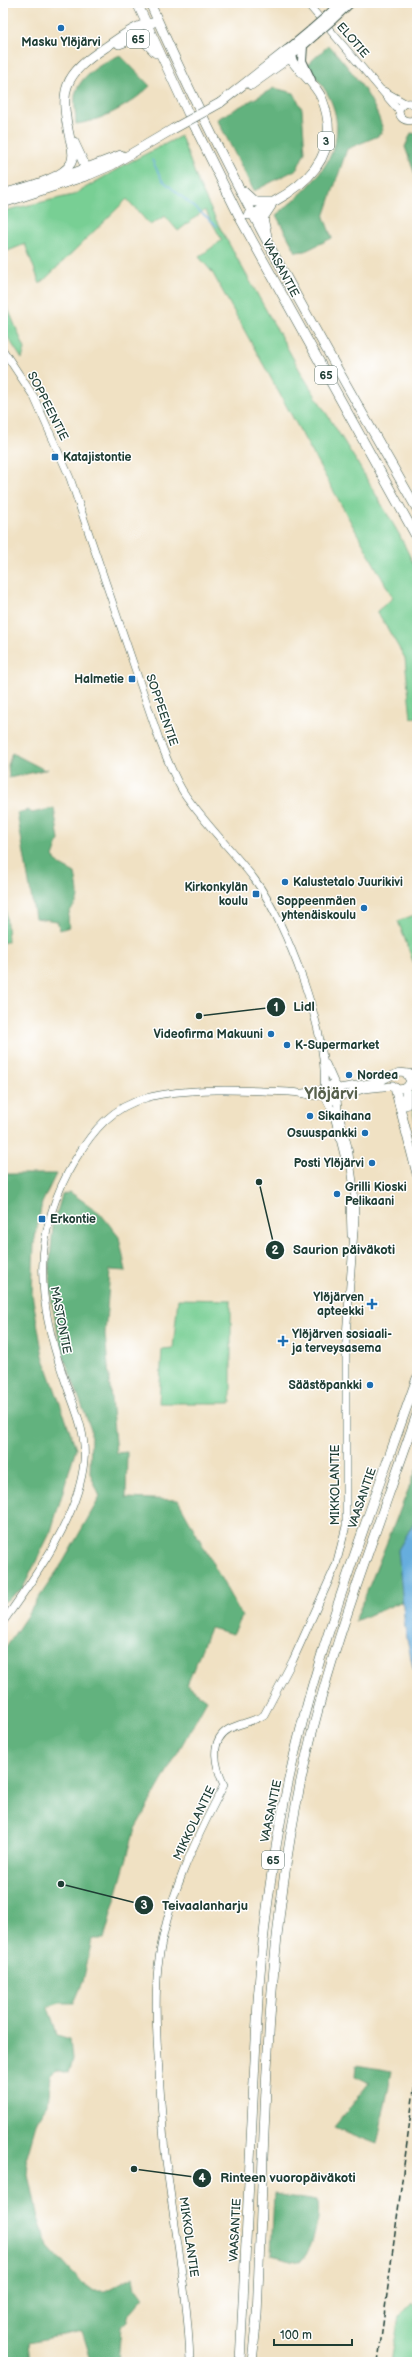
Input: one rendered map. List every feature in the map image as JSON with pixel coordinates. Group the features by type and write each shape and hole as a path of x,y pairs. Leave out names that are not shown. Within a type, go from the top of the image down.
{"highway":[{"path":"133,3 140,19 138,28"},
{"name":"VAASANTIE","path":"137,3 166,67 237,212 417,538"},
{"name":"VAASANTIE","path":"150,3 237,187 271,251 417,509"},
{"path":"3,194 50,179 67,168 73,155 64,108 66,90 70,80 81,65 99,52 147,24 156,25 176,59"},
{"name":"65","path":"99,52 129,40 140,39 149,44 166,67"},
{"path":"3,203 88,172 152,141 220,103 288,54"},
{"name":"3","path":"274,202 292,192 307,180 317,166 324,150 328,131 322,99 312,81 288,54"},
{"path":"68,130 88,172"},
{"path":"3,194 88,172"},
{"path":"237,187 255,202 274,202"},
{"path":"237,212 245,215 252,215 274,202"},
{"name":"65","path":"271,251 263,218 266,211 274,202"},
{"path":"394,1087 417,1174"},
{"path":"407,1087 405,1103 417,1158"},
{"name":"VAASANTIE","path":"240,2362 258,2000 268,1893 276,1844 301,1732 320,1660 417,1378"},
{"name":"VAASANTIE","path":"252,2362 257,2315 273,1971 288,1847 300,1784 332,1662 417,1414"}],"main road":[{"name":"ELOTIE","path":"307,3 382,90 399,111 403,120 416,118"},
{"path":"330,17 341,3"},
{"path":"288,54 330,17 350,3"},
{"path":"288,54 303,46 313,33"},
{"path":"303,46 302,61 312,81"},
{"name":"ELOTIE","path":"382,90 405,103 411,103 417,109"},
{"path":"399,111 405,103"},
{"name":"SOPPEENTIE","path":"3,350 34,397 70,478 169,765 185,795 240,860 256,882 276,917 292,951 305,986 324,1062 324,1093"},
{"name":"SOPPEENTIE","path":"324,1062 337,1086"},
{"path":"417,1074 406,1074 399,1072 381,1081 337,1086 329,1084 324,1093 338,1098 364,1089 394,1087 401,1090 417,1082"},
{"path":"406,1074 410,1079 407,1087"},
{"path":"393,1076 394,1087"},
{"name":"MIKKOLANTIE","path":"190,2362 188,2319 165,2153 158,2076 156,2011 159,1964 168,1918 185,1865 224,1785 219,1775 216,1757 219,1740 229,1729 264,1715 295,1655 336,1565 343,1544 347,1505 345,1410 346,1336 352,1241 355,1218 354,1189 337,1086"},
{"name":"MASTONTIE","path":"3,1622 34,1576 56,1539 77,1492 83,1467 84,1452 82,1429 52,1339 42,1281 43,1250 48,1221 64,1178 85,1144 100,1124 114,1112 137,1100 160,1094 184,1092 324,1093"},
{"name":"MIKKOLANTIE","path":"324,1093 336,1122 346,1159 352,1241"}],"green space":[{"path":"329,45 354,75 368,95 379,117 383,130 378,136 347,149 324,217 332,238 305,251 296,252 276,215 314,180 332,152 336,136 336,119 331,101 307,65"},
{"path":"120,55 150,86 143,93 116,111 96,119 76,124 75,96 81,82 86,76 100,66"},
{"path":"274,88 294,93 302,109 305,152 297,169 254,191 217,119"},
{"path":"411,133 417,134 417,180 405,147"},
{"path":"181,136 199,185 219,226 303,376 355,459 399,534 417,571 417,717 411,718 405,658 377,611 393,598 212,272 199,257 222,240 205,210 178,231 165,216 150,225 127,199 40,284 25,244 3,253 3,211 73,195 128,163"},
{"path":"3,297 25,349 22,359 3,330"},
{"path":"12,753 45,770 9,778 8,765"},
{"path":"54,808 59,840 53,857 60,865 75,873 78,892 76,903 70,911 68,920 69,927 60,930 57,921 35,918 17,813 28,810 32,813"},
{"path":"3,868 8,941 3,943"},
{"path":"417,914 417,963 414,964 398,921"},
{"path":"417,1088 417,1130 409,1094"},
{"path":"3,1174 56,1174 42,1203 34,1243 32,1294 43,1356 76,1448 51,1531 23,1588 3,1603"},
{"path":"70,1192 100,1213 119,1237 126,1271 110,1270 105,1334 116,1453 127,1452 126,1498 178,1500 242,1617 233,1634 210,1628 187,1685 207,1700 135,1829 104,1939 92,1939 83,1982 74,2003 60,2003 48,2007 57,2035 70,2039 72,2059 68,2073 57,2070 51,2076 48,2104 37,2121 26,2159 38,2218 48,2246 79,2280 94,2291 105,2291 134,2276 136,2289 143,2298 130,2313 128,2321 121,2327 118,2362 92,2362 82,2331 29,2342 31,2362 3,2362 3,1651 63,1562 100,1497 90,1473 91,1430 62,1352 53,1308 49,1272 53,1226 62,1195"},
{"path":"178,1299 231,1300 231,1403 159,1403 162,1349 173,1348"},
{"path":"417,1468 417,1517 398,1550 403,1601 355,1621"},
{"path":"356,2065 392,2071 377,2144 334,2127 370,2083 355,2076"},
{"path":"274,2194 317,2201 317,2217 312,2242 309,2250 300,2262 271,2255"},
{"path":"413,2302 417,2308 417,2362 391,2362 399,2317"}],"water":[{"path":"417,1517 417,1689 405,1628 398,1550"}],"waterway":[{"path":"152,160 162,180 217,226"}],"railway":[{"path":"378,2362 417,2067"}],"place":[{"name":"Masku Ylöjärvi","path":"61,28"},
{"name":"Katajistontie","path":"55,457"},
{"name":"Halmetie","path":"132,679"},
{"name":"Kalustetalo Juurikivi","path":"285,882"},
{"name":"Kirkonkylän koulu","path":"256,894"},
{"name":"Soppeenmäen yhtenäiskoulu","path":"364,908"},
{"name":"Lidl","path":"199,1016"},
{"name":"Videofirma Makuuni","path":"271,1034"},
{"name":"K-Supermarket","path":"287,1045"},
{"name":"Nordea","path":"349,1075"},
{"name":"Sikaihana","path":"310,1116"},
{"name":"Osuuspankki","path":"365,1133"},
{"name":"Posti Ylöjärvi","path":"372,1163"},
{"name":"Saurion päiväkoti","path":"259,1182"},
{"name":"Grilli Kioski Pelikaani","path":"337,1194"},
{"name":"Erkontie","path":"42,1219"},
{"name":"Ylöjärven apteekki","path":"372,1304"},
{"name":"Ylöjärven sosiaali- ja terveysasema","path":"283,1341"},
{"name":"Säästöpankki","path":"370,1385"},
{"name":"Teivaalanharju","path":"61,1884"},
{"name":"Rinteen vuoropäiväkoti","path":"134,2169"}],"district":[{"name":"Ylöjärvi","path":"331,1093"}]}
